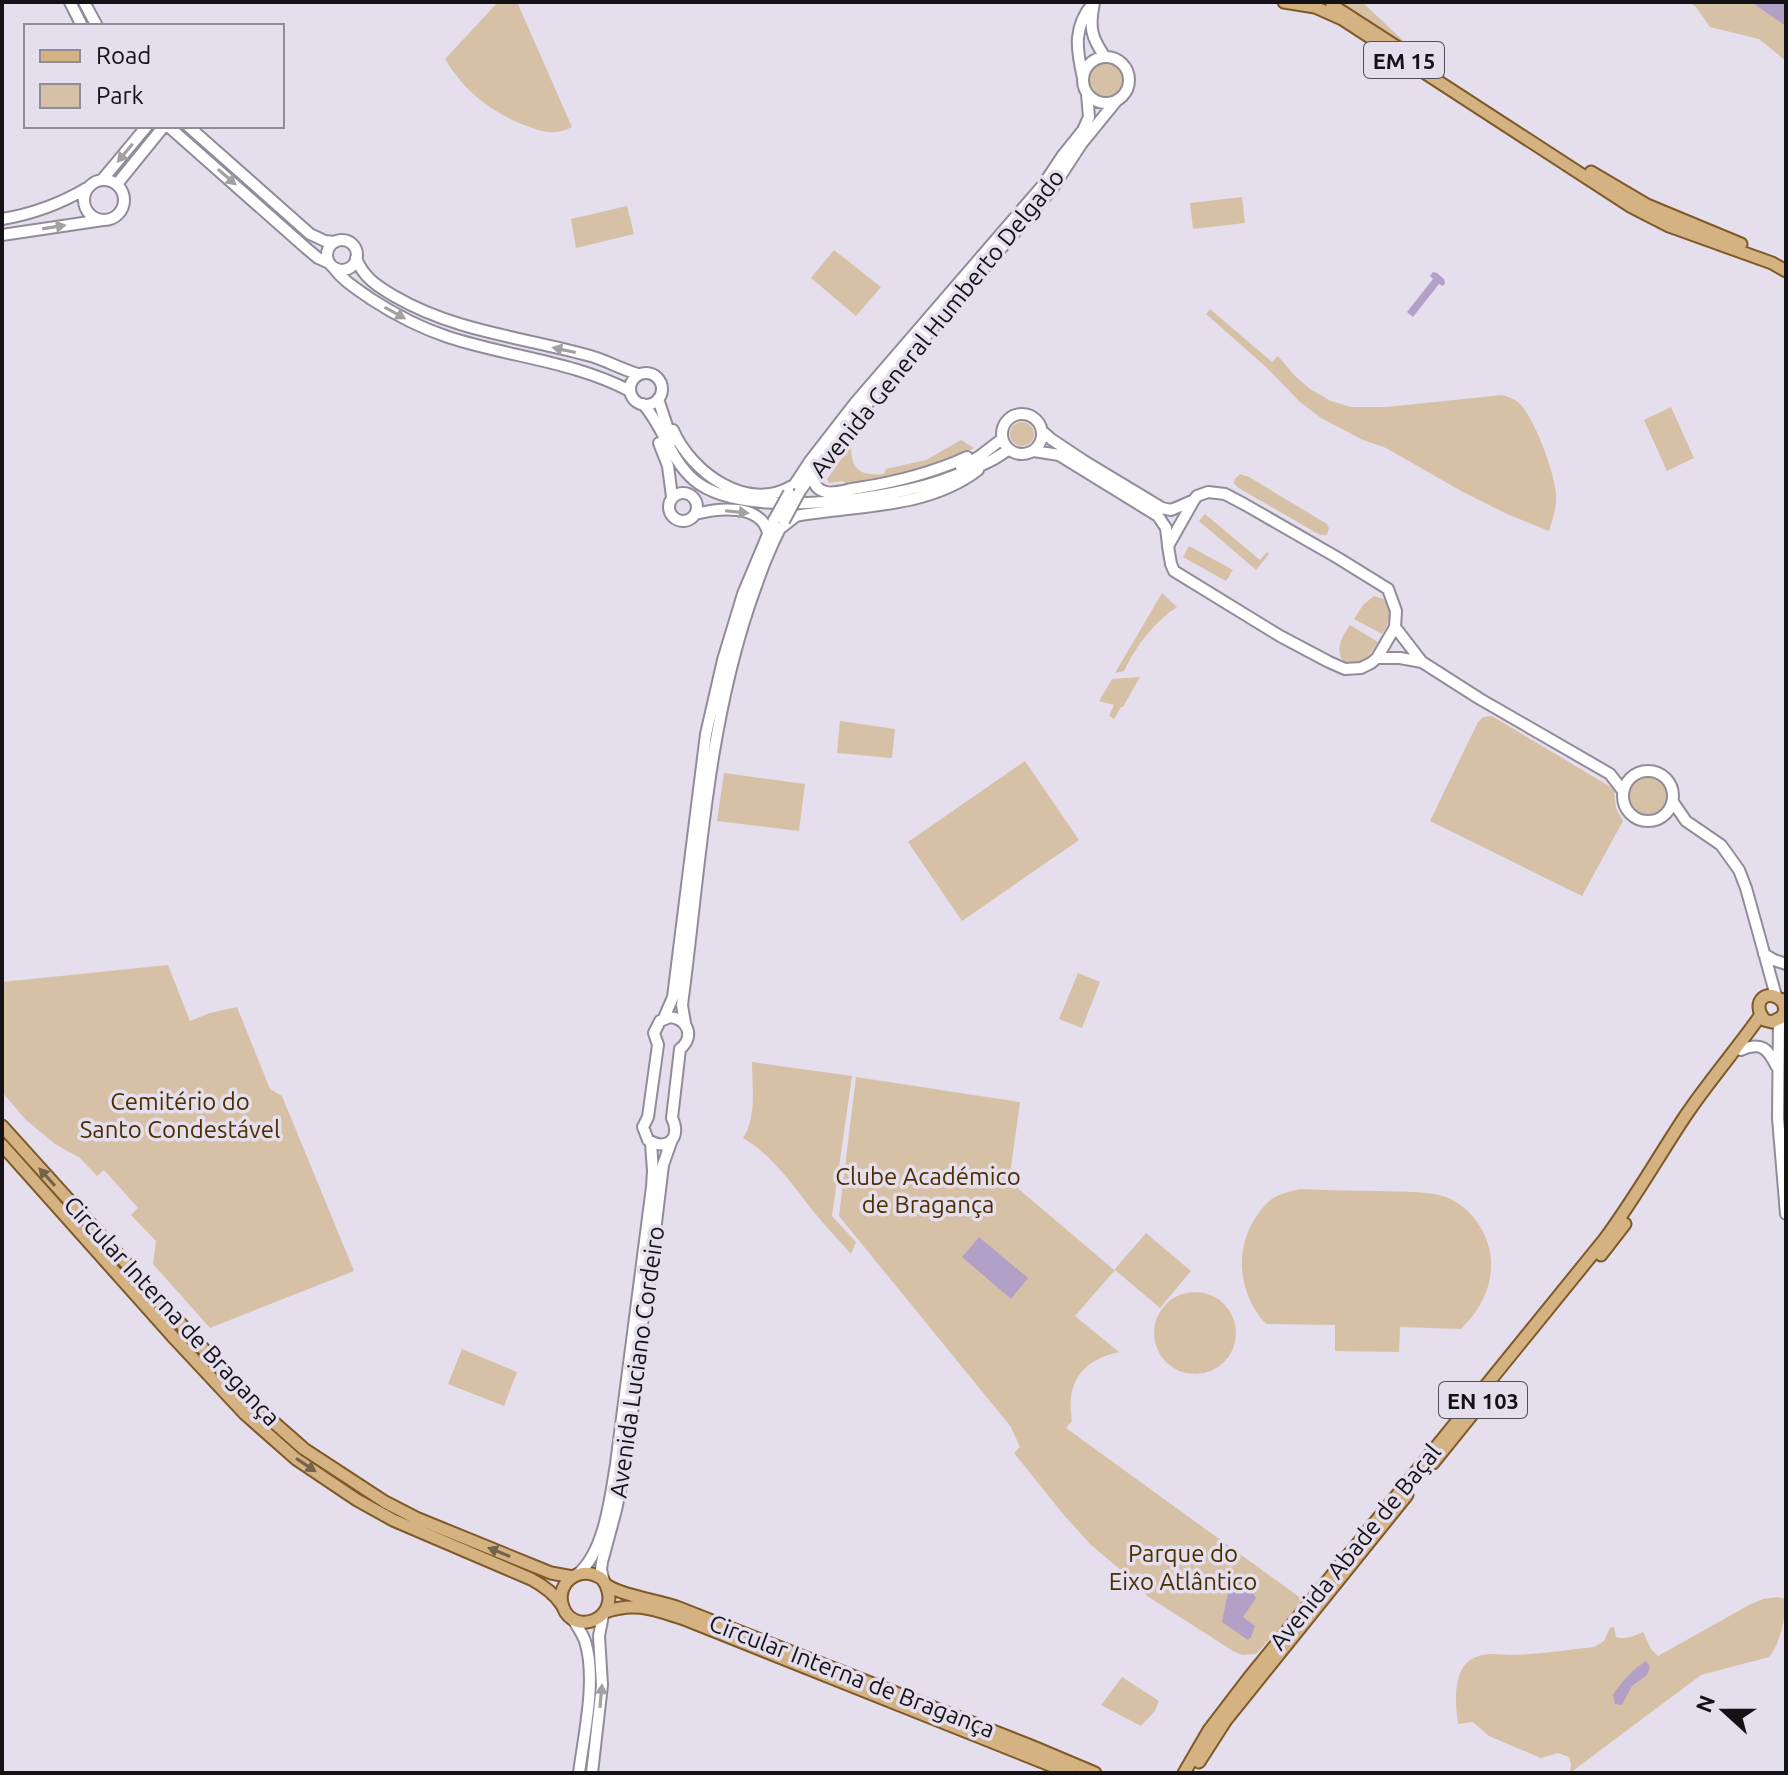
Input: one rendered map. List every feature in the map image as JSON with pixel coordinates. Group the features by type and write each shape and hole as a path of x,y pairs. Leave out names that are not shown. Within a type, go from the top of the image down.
{"main road":[{"name":"EM 15","path":"1284,2 1315,7 1342,19 1630,206 1669,226 1772,263 1786,271"},
{"name":"EM 15","path":"1332,5 1634,198 1786,262"},
{"name":"Avenida Abade de Baçal","path":"1192,1773 1240,1702 1613,1242 1703,1092 1769,1019 1785,1010 1779,997 1761,999 1758,1007 1769,1019"},
{"name":"Avenida Abade de Baçal","path":"1184,1773 1209,1730 1248,1679 1604,1240 1706,1096 1769,1019"},
{"name":"Circular Interna de Bragança","path":"2,1126 254,1405 304,1449 385,1502 416,1518 551,1573 575,1575"},
{"name":"Circular Interna de Bragança","path":"2,1145 245,1414 296,1459 393,1520 545,1587 562,1605"},
{"path":"1602,1253 1604,1240"},
{"path":"592,1574 605,1583 610,1598 604,1613 585,1622 568,1616 562,1605 562,1589 566,1582 575,1575 592,1574"},
{"name":"Circular Interna de Bragança","path":"605,1583 631,1596 667,1603 746,1633 1095,1773"},
{"name":"Circular Interna de Bragança","path":"604,1613 636,1606 684,1619 1070,1773"}],"street":[{"path":"70,2 80,24"},
{"path":"84,2 96,24"},
{"path":"1094,2 1090,23 1095,43 1105,57"},
{"path":"1083,78 1088,66 1105,57 1120,62 1129,83 1126,91 1111,103 1098,102 1084,89 1077,52 1079,28 1084,13 1094,2"},
{"name":"Avenida General Humberto Delgado","path":"685,1023 682,1005 719,714 747,612 794,490 855,403 1043,185 1083,130 1089,117 1087,94"},
{"name":"Avenida General Humberto Delgado","path":"794,490 813,473 838,438 1052,189 1082,143 1117,100"},
{"path":"2,219 41,211 102,180 145,128"},
{"path":"117,184 164,128"},
{"path":"168,128 318,258 342,270 351,267 356,258"},
{"path":"190,128 310,234 325,241 342,240 349,243 355,249 361,271 402,300 460,325 586,354 638,374 648,372 657,377 662,387 660,396 672,441 681,458 704,481 719,489 755,497 821,497 910,485 963,466 988,451 1002,436 1007,421 1019,414 1031,416 1051,439 1162,508 1171,510 1194,500"},
{"path":"2,235 106,219 118,214 123,207 123,194 117,184 102,180"},
{"path":"89,187 85,199 89,212 106,219"},
{"path":"335,242 327,254 331,265 345,281 414,323 441,334 584,371 649,405 660,396"},
{"path":"638,374 631,382 636,399 649,419 668,466 672,497 668,507 673,518 691,519 697,505 693,497 685,492 672,497"},
{"path":"660,396 676,437 708,476 759,495 794,490"},
{"path":"636,399 655,421 669,450 687,473 705,488 733,499 802,503 870,496 922,486 989,462"},
{"path":"1034,451 1041,442 1042,431"},
{"path":"813,473 817,487 829,492 896,482 933,471 975,453 1002,436"},
{"path":"1002,436 1009,450 1021,455 1034,451 1059,455 1158,516 1166,528 1168,546 1171,564 1178,573 1280,636 1329,662 1345,669 1361,668 1377,658 1395,627 1396,611 1388,589 1225,494 1208,492 1197,496 1168,546"},
{"path":"780,523 796,516 921,498 969,477 1009,450"},
{"path":"695,514 718,510 747,512 760,517 768,533"},
{"name":"Avenida General Humberto Delgado","path":"664,1018 673,997 706,734 723,660 743,594 768,533 780,523"},
{"path":"1395,627 1422,662 1610,774 1623,791"},
{"path":"1377,658 1422,662"},
{"path":"1610,774 1633,775 1647,770 1662,774 1671,784 1673,802 1661,818"},
{"path":"1633,775 1623,791 1624,803 1635,817 1646,821 1661,818 1686,821 1721,845 1739,870 1779,997"},
{"path":"1673,802 1686,821"},
{"path":"1764,954 1786,964"},
{"path":"664,1018 675,1017 685,1023"},
{"name":"Avenida Luciano Cordeiro","path":"575,1575 589,1564 594,1554 610,1499 616,1464 652,1187 651,1143 645,1137 643,1127 648,1117 658,1045 654,1033 664,1018"},
{"path":"1769,1019 1778,1069 1780,1154 1786,1214"},
{"name":"Avenida Luciano Cordeiro","path":"605,1583 602,1562 628,1451 663,1165 677,1128 672,1118 680,1049 689,1036 685,1023"},
{"path":"1741,1050 1751,1045 1765,1049 1770,1052 1778,1069"},
{"path":"651,1143 658,1146 671,1142"},
{"path":"592,1773 602,1685 599,1636 604,1613"},
{"path":"573,1619 583,1637 589,1663 579,1773"}],"green space":[{"path":"498,2 517,2 572,127 546,132 507,117 468,89 445,59"},
{"path":"1362,2 1423,59 1320,4"},
{"path":"1689,2 1786,2 1786,61 1759,39 1710,27"},
{"path":"1106,62 1118,67 1123,79 1118,91 1106,96 1094,91 1089,79 1094,67"},
{"path":"1242,197 1245,223 1193,229 1190,203"},
{"path":"627,206 634,234 576,248 571,219"},
{"path":"834,250 881,287 856,316 811,278"},
{"path":"1210,309 1272,362 1278,356 1310,389 1331,401 1351,407 1387,407 1502,395 1515,400 1531,420 1552,473 1556,499 1549,531 1507,514 1386,448 1321,418 1206,314"},
{"path":"1671,407 1694,458 1667,471 1644,420"},
{"path":"1022,422 1031,425 1034,434 1031,443 1022,446 1013,443 1010,434 1013,425"},
{"path":"961,440 974,448 913,472 849,486 843,481 829,483 827,479 851,446 858,470 884,474 886,469 926,460"},
{"path":"1240,474 1327,524 1327,535 1320,535 1237,487 1234,483"},
{"path":"1205,514 1260,560 1267,552 1269,554 1256,570 1199,521"},
{"path":"1189,546 1233,570 1226,581 1183,557"},
{"path":"1162,593 1177,607 1146,636 1124,671 1115,673"},
{"path":"1374,596 1386,600 1390,609 1389,621 1382,634 1354,619"},
{"path":"1350,625 1378,642 1368,656 1355,664 1344,663 1339,648"},
{"path":"1140,677 1114,719 1109,716 1114,705 1099,701 1112,679"},
{"path":"1492,716 1614,789 1616,808 1623,821 1582,896 1430,821 1478,722 1483,717"},
{"path":"840,721 895,729 892,758 837,753"},
{"path":"1025,761 1079,840 962,921 908,842"},
{"path":"724,773 805,784 799,831 717,821"},
{"path":"1648,776 1662,782 1668,796 1662,810 1648,816 1634,810 1628,796 1634,782"},
{"name":"Cemitério do Santo Condestável","path":"168,965 190,1021 237,1007 270,1089 282,1096 354,1271 210,1328 153,1264 156,1241 131,1215 138,1208 104,1170 97,1176 80,1158 55,1144 26,1120 2,1092 2,982"},
{"path":"1078,973 1100,982 1082,1028 1059,1019"},
{"path":"752,1062 852,1076 832,1216 856,1242 851,1254 773,1162 743,1138 752,1111"},
{"name":"Clube Académico de Bragança","path":"856,1077 1020,1102 1011,1167 1015,1186 1114,1270 1146,1233 1191,1271 1160,1308 1115,1270 1075,1316 1119,1352 1095,1361 1079,1375 1071,1395 1072,1421 1066,1428 1302,1599 1256,1654 1242,1655 1233,1651 1147,1596 1141,1587 1091,1545 1014,1453 1020,1447 1011,1427 839,1216"},
{"path":"1300,1189 1427,1193 1445,1197 1463,1207 1478,1223 1490,1252 1489,1284 1475,1312 1461,1329 1400,1327 1399,1352 1335,1351 1335,1325 1266,1324 1249,1299 1245,1285 1242,1256 1245,1241 1250,1227 1268,1203 1278,1196"},
{"path":"1187,1292 1203,1292 1218,1299 1229,1310 1236,1333 1233,1349 1224,1362 1203,1374 1187,1374 1172,1367 1161,1356 1154,1341 1154,1325 1161,1310 1172,1299"},
{"path":"462,1349 517,1372 504,1406 448,1384"},
{"path":"1777,1597 1786,1599 1785,1613 1779,1638 1769,1657 1701,1675 1570,1773 1569,1757 1558,1753 1541,1758 1489,1736 1473,1722 1458,1724 1456,1696 1459,1677 1468,1662 1476,1657 1594,1647 1604,1641 1610,1628 1614,1627 1619,1638 1643,1632 1658,1656 1749,1605"},
{"path":"1122,1677 1159,1701 1155,1711 1141,1726 1101,1705"}],"shaded area":[{"path":"1751,2 1786,2 1786,26 1754,4"},
{"path":"1433,272 1445,283 1443,286 1439,284 1413,317 1407,312 1433,279 1430,276"},
{"path":"979,1237 1028,1278 1011,1299 962,1257"},
{"path":"1221,1576 1242,1582 1256,1598 1243,1617 1255,1626 1248,1640 1222,1622 1230,1582 1215,1583 1206,1588 1203,1584"},
{"path":"1646,1661 1650,1667 1647,1675 1632,1686 1622,1705 1615,1704 1613,1695 1616,1690"}],"park label":[{"name":"Parque do Eixo Atlântico","path":"1183,1567"}]}
